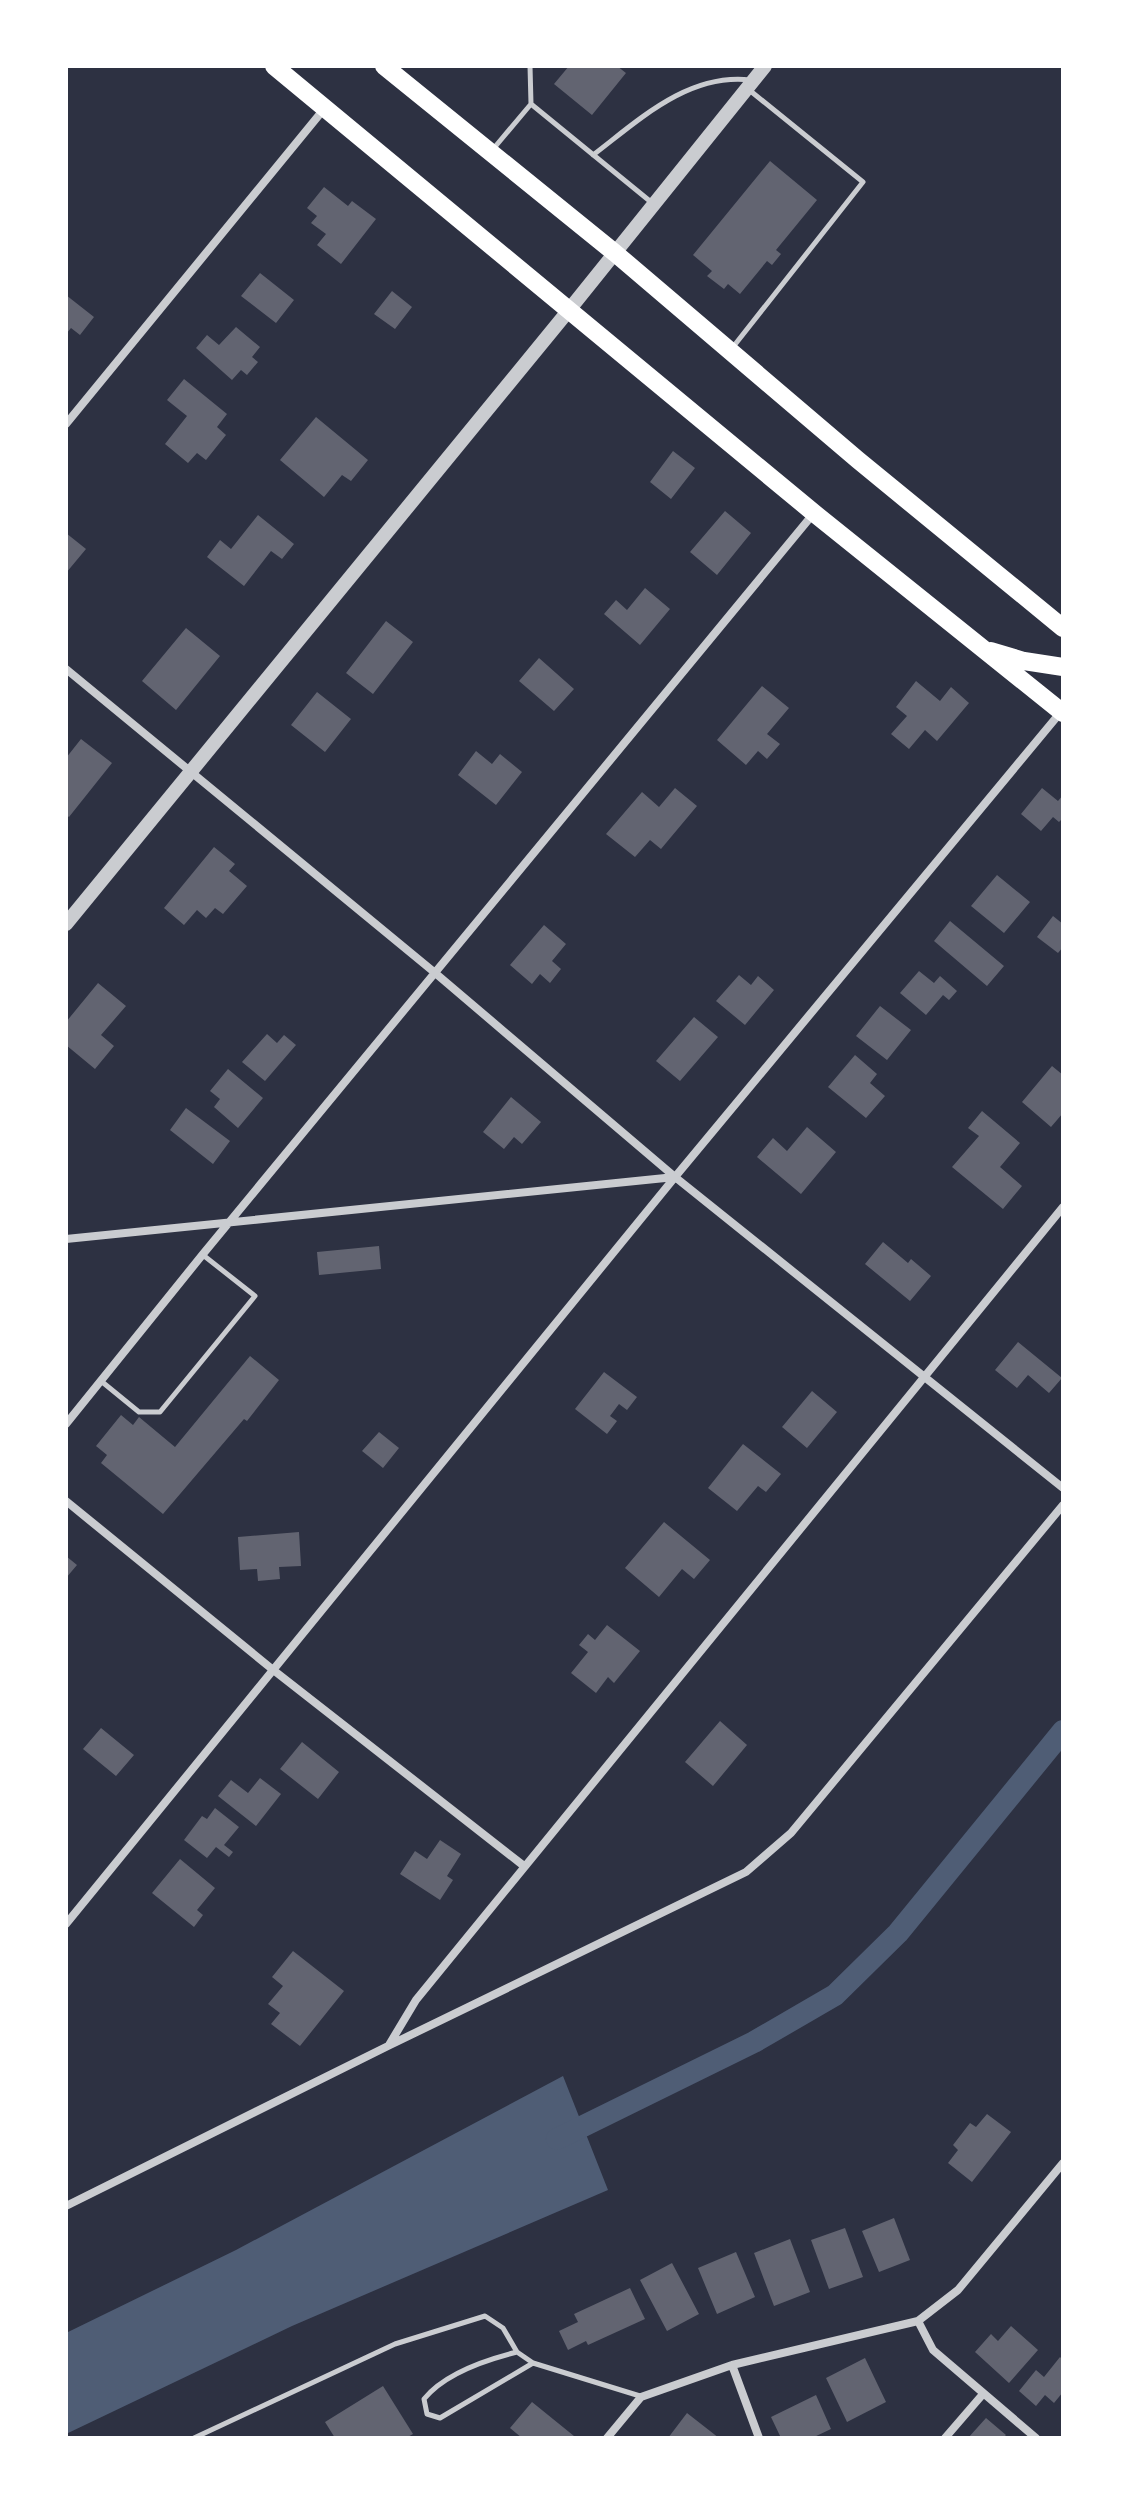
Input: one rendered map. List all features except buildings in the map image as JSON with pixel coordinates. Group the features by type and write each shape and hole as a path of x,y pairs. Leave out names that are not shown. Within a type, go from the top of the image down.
{"main road":[{"path":"274,66 814,513 1062,711"},
{"path":"384,66 615,253 870,470 1063,628"},
{"path":"985,650 1024,661 1063,667"}],"street":[{"path":"66,924 765,66"},
{"path":"66,424 325,107"},
{"path":"66,1424 434,972 814,513"},
{"path":"66,669 434,972 675,1177 1063,1488"},
{"path":"66,1924 675,1177 1062,711"},
{"path":"66,1239 675,1177"},
{"path":"388,2046 416,2000 1063,1207"},
{"path":"66,1501 272,1669 524,1866"},
{"path":"66,2206 746,1872 791,1833 1063,1505"},
{"path":"607,2438 641,2397 732,2365 918,2321 958,2290 1063,2163"},
{"path":"918,2321 933,2350 1036,2438"},
{"path":"732,2365 759,2438"},
{"path":"945,2438 983,2394"}],"lane":[{"path":"490,152 531,104 530,66"},
{"path":"593,155 658,105 707,81 736,79 750,84 863,182 730,350"},
{"path":"531,104 654,204"},
{"path":"100,1381 139,1412 160,1412 255,1296 203,1254"},
{"path":"194,2438 395,2344 485,2316 503,2328 517,2352 533,2363 641,2397"},
{"path":"517,2352 485,2360 433,2388 424,2399 427,2414 440,2418 533,2363"}],"water":[{"path":"563,2076 608,2190 292,2326 66,2434 66,2333 236,2250"}],"waterway":[{"path":"557,2139 754,2042 835,1995 898,1933 1063,1731"}]}
